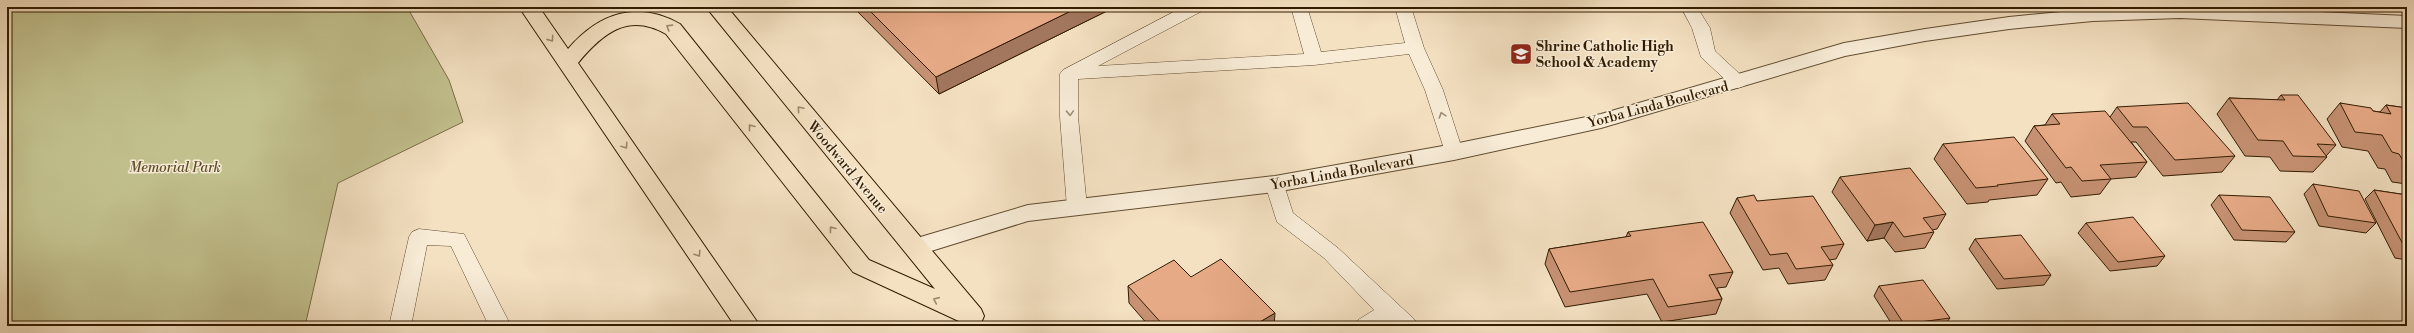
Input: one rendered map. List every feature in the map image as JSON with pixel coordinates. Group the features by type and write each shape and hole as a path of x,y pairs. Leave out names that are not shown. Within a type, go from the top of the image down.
{"main road":[{"path":"529,7 748,326"},
{"name":"Woodward Avenue","path":"716,7 976,321"},
{"path":"568,62 590,36 614,22 637,18 657,20 674,29 861,266 976,321"}],"street":[{"name":"Yorba Linda Boulevard","path":"914,247 1028,213 1188,196 1275,184 1454,152 1601,121 1844,50 1925,35 2040,20 2093,15 2180,12 2407,22"},
{"path":"2381,20 2407,29"}],"lane":[{"path":"1069,74 1196,7"},
{"path":"1299,7 1314,58"},
{"path":"1403,7 1415,48 1434,90 1454,152"},
{"path":"1689,7 1701,28 1707,53 1738,82"},
{"path":"1069,74 1314,58 1415,48"},
{"path":"1069,74 1070,117 1077,207"},
{"path":"1275,184 1284,216 1331,253 1389,311 1407,326"},
{"path":"400,326 419,237 457,239 500,326"},
{"path":"1366,326 1389,311"}],"green space":[{"name":"Memorial Park","path":"7,7 407,7 449,80 463,122 338,183 305,326 7,326"}],"building":[{"path":"866,7 1079,7 936,77"},
{"path":"2281,95 2298,95 2336,145 2317,144 2327,157 2293,156 2283,141 2258,140 2229,98 2285,100"},
{"path":"2188,103 2235,156 2175,160 2147,127 2133,127 2117,107"},
{"path":"2340,103 2371,108 2373,111 2391,114 2386,105 2407,108 2407,167 2399,154 2392,152 2382,135 2355,132"},
{"path":"2105,111 2147,162 2100,165 2111,179 2082,181 2071,167 2066,168 2034,126 2060,124 2052,114"},
{"path":"2014,137 2048,179 1976,188 1943,144"},
{"path":"1910,168 1946,214 1923,218 1934,232 1904,237 1893,222 1875,225 1840,177"},
{"path":"2313,184 2359,191 2376,223 2328,216"},
{"path":"2374,190 2407,195 2407,248 2405,248"},
{"path":"1754,195 1757,201 1813,196 1844,244 1821,247 1833,265 1796,269 1787,253 1770,255 1737,198"},
{"path":"2219,195 2270,197 2295,232 2242,230"},
{"path":"2133,217 2165,256 2118,262 2086,223"},
{"path":"1703,222 1733,272 1709,275 1722,299 1668,307 1653,279 1570,292 1549,249 1631,236 1628,232"},
{"path":"2021,235 2051,275 2004,279 1975,239"},
{"path":"1221,259 1275,313 1253,326 1164,326 1128,286 1174,260 1191,277"},
{"path":"1923,280 1950,318 1904,324 1879,286"}],"place":[{"name":"Shrine Catholic High School & Academy","path":"1521,54"}]}
